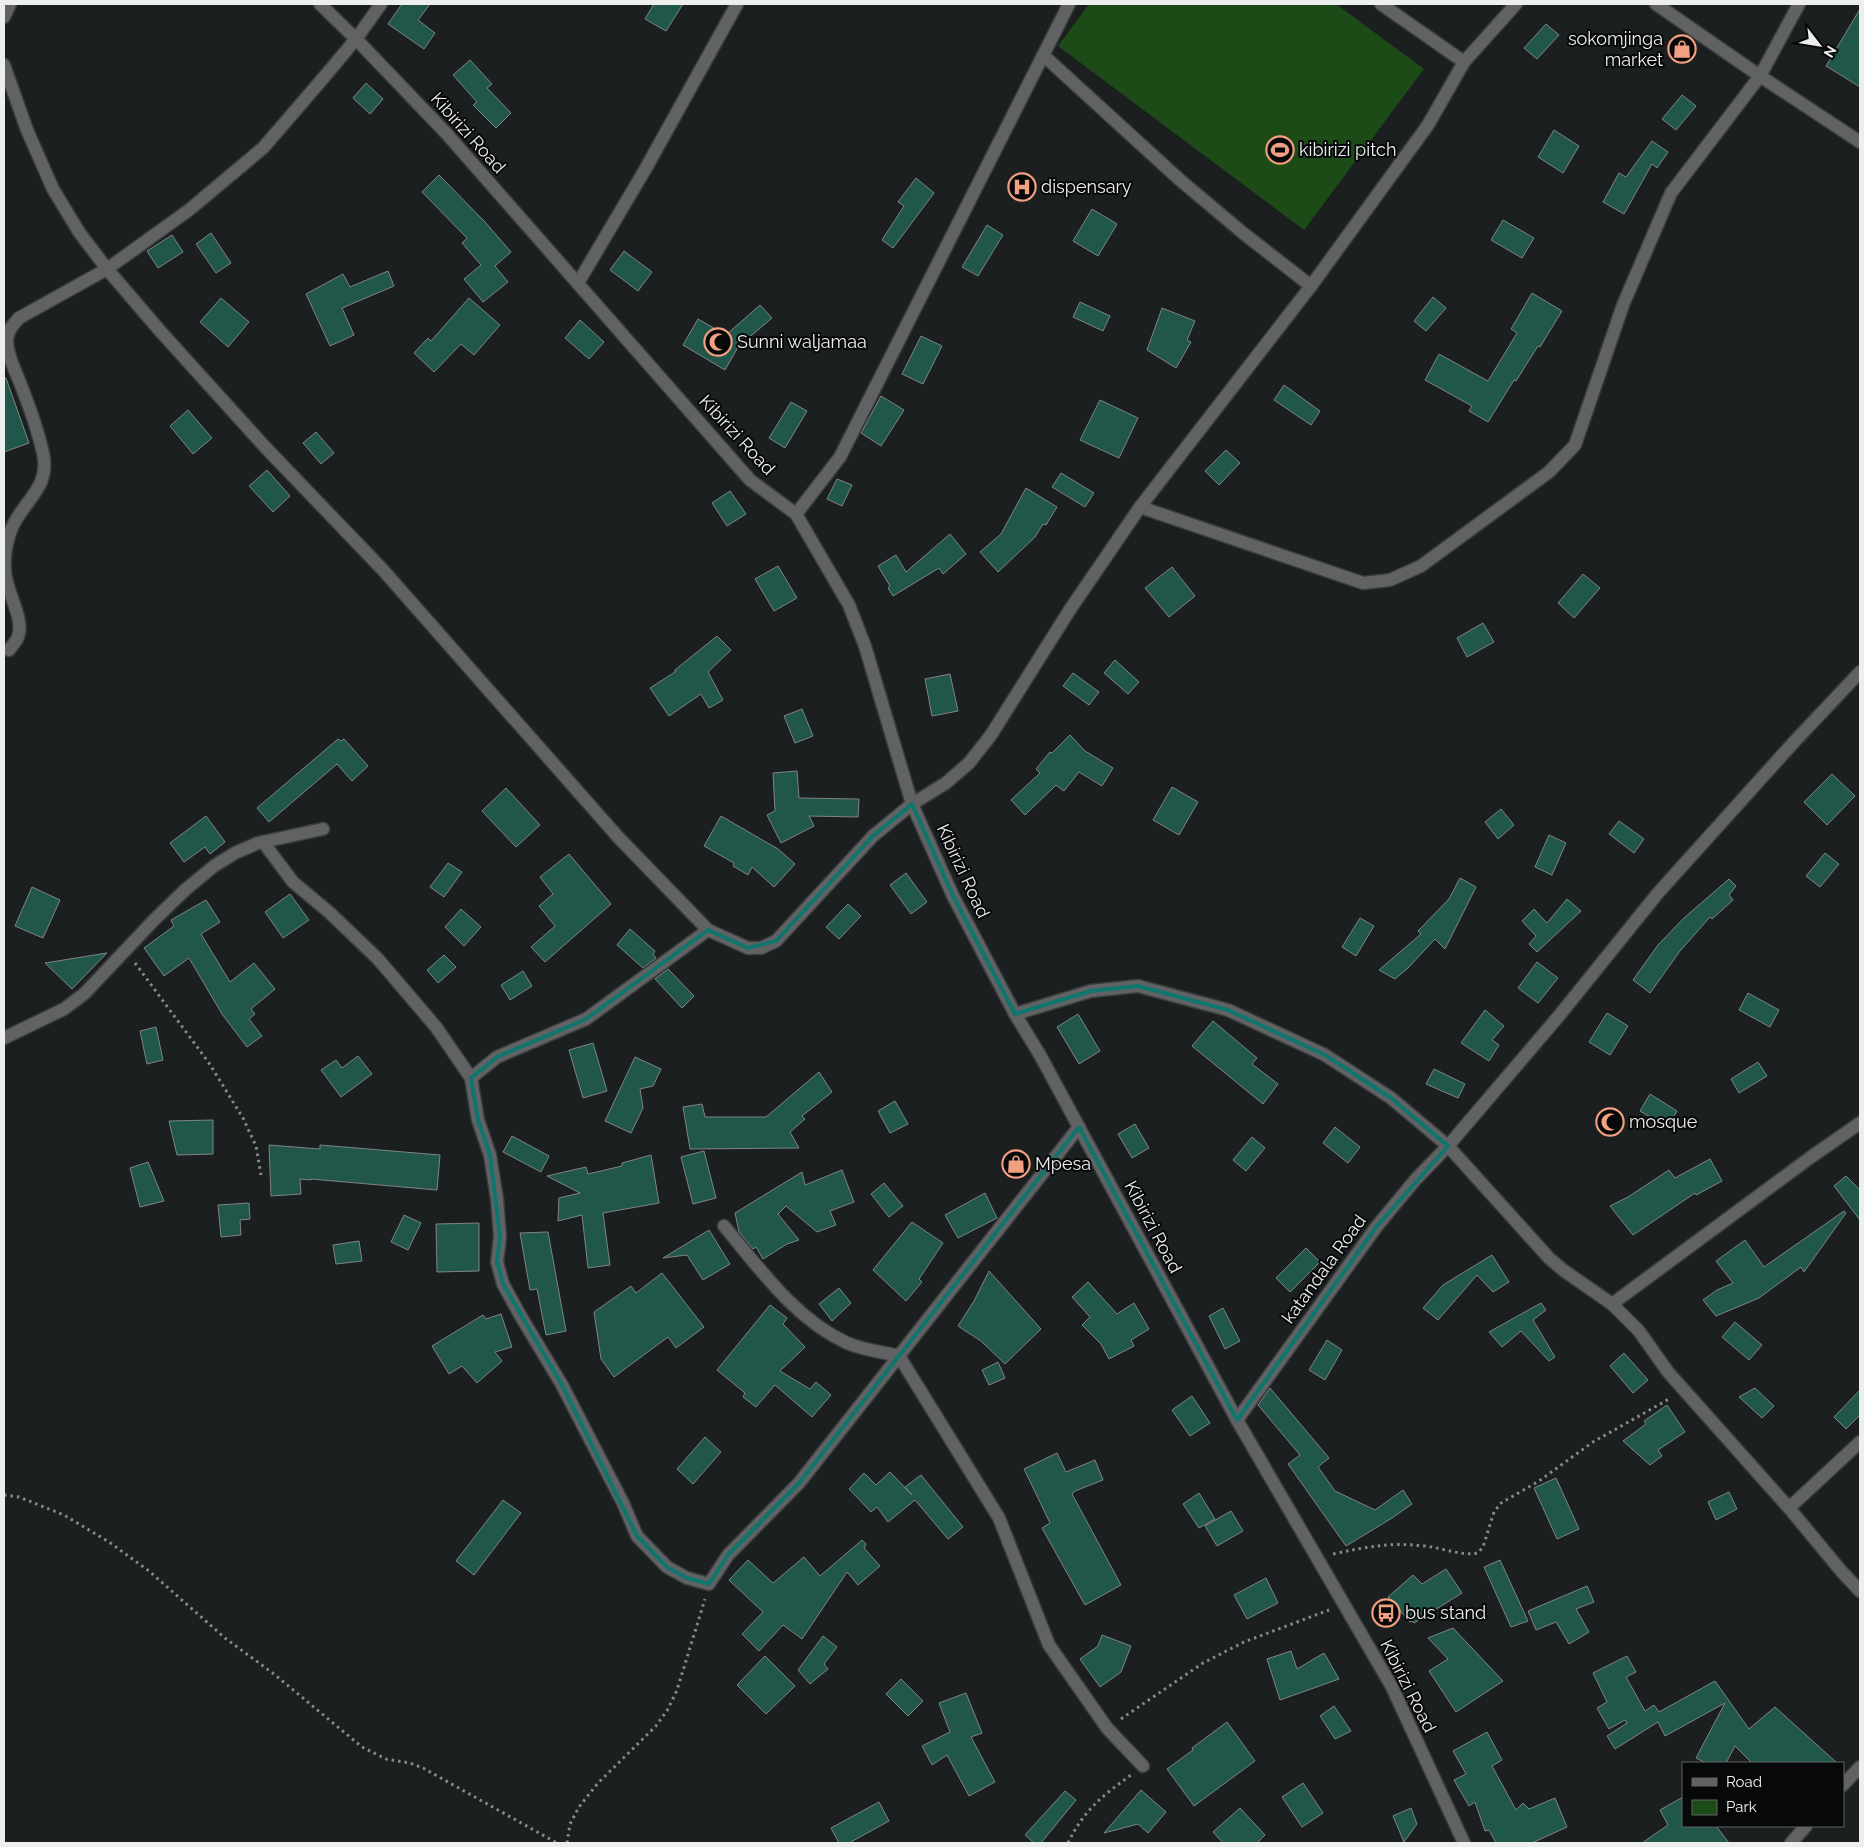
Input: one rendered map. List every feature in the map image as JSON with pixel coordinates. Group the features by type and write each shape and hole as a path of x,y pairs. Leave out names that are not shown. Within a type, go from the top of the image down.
{"street":[{"path":"4,17 10,4"},
{"name":"Kibirizi Road","path":"320,4 446,133 750,480 796,514 824,566 836,582 856,621 912,804 953,896 1015,1014 1079,1127 1237,1420 1392,1687 1464,1843"},
{"path":"9,650 18,638 20,627 5,572 6,550 11,530 36,494 43,477 43,454 23,390 10,359 7,341 10,327 19,318 107,269 189,210 263,148 356,39 381,4"},
{"path":"578,283 646,168 738,4"},
{"path":"796,514 840,457 1069,4"},
{"path":"1381,4 1464,62"},
{"path":"4,65 27,130 53,189 79,232 107,269 161,332 266,448 383,570 618,837 708,930 748,948 761,948 776,941 873,836 912,804 951,778 969,763 991,735 1069,611 1140,507 1311,286 1428,125 1464,62 1516,4"},
{"path":"1656,4 1860,142"},
{"path":"1140,507 1363,583 1390,580 1421,566 1549,472 1575,445 1623,305 1671,193 1760,76 1799,4"},
{"path":"1042,55 1180,180 1243,233 1311,286"},
{"name":"katandala Road","path":"1237,1420 1377,1226 1416,1179 1448,1146 1558,1017 1658,893 1860,672"},
{"path":"4,1038 64,1009 84,994 173,902 214,866 235,853 263,842 323,828"},
{"path":"263,842 293,882 330,913 378,958 436,1027 471,1078 478,1120 490,1155 497,1200 500,1237 497,1262 503,1284 562,1385 623,1503 637,1536 667,1568 687,1578 709,1584 728,1555 799,1483 1079,1127"},
{"path":"471,1078 497,1057 586,1019 708,930"},
{"path":"1015,1014 1091,990 1138,986 1228,1010 1325,1055 1391,1098 1448,1146 1549,1258 1612,1304 1639,1331 1668,1372 1860,1591"},
{"path":"1612,1304 1860,1123"},
{"path":"724,1226 778,1291 814,1322 848,1343 899,1356 999,1518 1049,1645 1107,1728 1143,1766"},
{"path":"1789,1508 1860,1442"},
{"path":"1844,1784 1860,1767"},
{"path":"1791,1843 1805,1827"}],"path":[{"path":"126,951 163,998 209,1063 244,1118 256,1146 262,1175"},
{"path":"1317,1557 1383,1544 1426,1546 1469,1555 1478,1553 1483,1546 1494,1512 1501,1503 1539,1481 1593,1442 1685,1390"},
{"path":"4,1495 19,1497 64,1515 109,1542 150,1571 226,1638 274,1674 362,1747 386,1759 423,1768 558,1843"},
{"path":"567,1843 570,1824 579,1807 598,1784 656,1726 668,1709 680,1682 709,1584"},
{"path":"1107,1728 1203,1664 1244,1642 1344,1604"},
{"path":"1068,1843 1076,1827 1099,1799 1143,1766"}],"highlighted area":[{"path":"912,804 953,896 1015,1014 1091,991 1138,986 1228,1010 1325,1055 1391,1098 1448,1146 1377,1226 1237,1420 1079,1127 799,1483 728,1555 709,1584 687,1578 667,1567 637,1536 562,1385 503,1284 497,1262 500,1237 490,1155 478,1120 471,1078 497,1057 586,1019 708,930 748,948 776,941 873,836"}],"green space":[{"name":"kibirizi pitch","path":"1089,4 1336,4 1424,69 1304,230 1058,46"}],"building":[{"path":"402,4 430,4 418,20 435,33 424,49 388,24"},
{"path":"654,4 683,4 666,31 645,19"},
{"path":"1860,9 1860,87 1826,66"},
{"path":"1546,24 1559,35 1537,59 1524,48"},
{"path":"470,60 492,84 487,88 511,113 496,128 473,105 477,102 453,75"},
{"path":"366,83 383,99 370,114 353,98"},
{"path":"1682,95 1696,106 1676,130 1662,119"},
{"path":"1554,130 1579,146 1563,173 1538,157"},
{"path":"1652,141 1668,152 1657,168 1652,164 1624,214 1603,202 1619,173 1626,177"},
{"path":"439,175 511,252 495,266 508,282 483,302 464,279 481,265 462,243 467,238 422,192"},
{"path":"916,178 934,193 893,248 882,240 904,206 898,202"},
{"path":"1092,209 1117,224 1098,256 1073,241"},
{"path":"1503,220 1534,238 1522,258 1491,240"},
{"path":"987,225 1003,235 978,276 962,267"},
{"path":"211,233 231,263 216,273 196,244"},
{"path":"172,235 183,252 158,268 147,251"},
{"path":"624,251 652,272 638,291 610,270"},
{"path":"388,271 394,286 342,308 354,335 330,346 306,294 343,274 350,287"},
{"path":"1532,293 1562,311 1540,347 1538,346 1516,381 1514,380 1488,422 1469,411 1472,406 1425,380 1439,354 1488,381 1517,333 1511,329"},
{"path":"1433,297 1446,308 1426,331 1414,321"},
{"path":"221,298 249,322 228,347 200,322"},
{"path":"469,298 500,325 474,355 461,344 434,372 414,353 428,338 431,341"},
{"path":"1080,302 1110,316 1103,331 1073,317"},
{"path":"760,305 772,318 738,347 725,370 683,345 698,319 726,335"},
{"path":"1162,308 1195,321 1187,340 1191,342 1176,368 1147,350"},
{"path":"580,320 604,342 589,359 565,338"},
{"path":"921,336 942,346 923,384 902,374"},
{"path":"6,378 29,443 4,452 4,379"},
{"path":"1284,385 1320,411 1311,425 1274,400"},
{"path":"881,396 904,410 881,446 861,433"},
{"path":"1100,400 1138,418 1119,458 1080,440"},
{"path":"791,402 807,411 785,448 769,438"},
{"path":"188,410 212,438 193,454 170,426"},
{"path":"316,432 334,453 321,464 303,443"},
{"path":"1226,450 1240,463 1219,485 1205,471"},
{"path":"267,470 290,496 273,512 249,486"},
{"path":"1061,473 1094,493 1085,507 1052,487"},
{"path":"837,479 852,485 842,506 827,499"},
{"path":"1026,488 1057,507 1046,525 1043,524 1035,537 998,572 980,552 1001,534"},
{"path":"730,491 746,514 727,526 712,503"},
{"path":"950,534 966,554 943,574 939,568 893,596 888,588 890,586 878,566 896,555 906,572"},
{"path":"778,566 797,598 774,611 755,579"},
{"path":"1172,567 1195,596 1169,617 1145,588"},
{"path":"1583,574 1600,588 1574,618 1558,603"},
{"path":"1483,623 1494,642 1467,657 1457,638"},
{"path":"717,636 731,650 708,672 723,700 709,708 701,694 669,716 650,688 675,672 675,670"},
{"path":"1115,660 1139,682 1128,694 1104,673"},
{"path":"1073,673 1099,692 1089,705 1063,686"},
{"path":"950,674 958,711 932,716 925,679"},
{"path":"802,709 813,736 795,743 784,716"},
{"path":"1070,735 1085,751 1113,768 1102,786 1079,772 1064,791 1056,785 1025,815 1011,800 1040,773 1036,769 1050,752 1052,753"},
{"path":"338,739 341,741 344,739 368,766 352,781 337,764 269,822 257,808"},
{"path":"797,771 799,798 859,799 858,817 809,816 814,826 781,843 767,815 775,811 773,773"},
{"path":"1832,774 1855,796 1827,825 1804,802"},
{"path":"1172,787 1198,802 1179,835 1153,820"},
{"path":"506,788 540,825 516,847 482,811"},
{"path":"1501,809 1514,825 1498,839 1485,822"},
{"path":"206,816 225,842 210,854 205,847 184,862 170,843"},
{"path":"721,816 778,849 795,864 774,887 752,867 748,875 733,866 734,863 704,846"},
{"path":"1619,821 1644,839 1634,853 1609,834"},
{"path":"1549,835 1566,843 1552,875 1535,867"},
{"path":"1825,853 1839,864 1820,887 1806,876"},
{"path":"569,854 611,904 545,962 531,947 555,926 539,906 553,894 540,877"},
{"path":"448,863 462,872 444,897 430,887"},
{"path":"906,873 927,902 911,914 890,885"},
{"path":"1460,878 1476,887 1445,949 1435,939 1395,979 1379,970 1421,934 1418,931 1449,899"},
{"path":"1729,879 1736,886 1729,895 1733,900 1712,919 1710,917 1680,951 1650,993 1633,980 1658,945 1684,918"},
{"path":"32,887 60,900 43,938 15,926"},
{"path":"290,894 309,920 283,938 265,912"},
{"path":"1567,899 1581,911 1537,952 1529,944 1536,936 1522,921 1534,909 1547,923"},
{"path":"206,900 220,922 201,934 230,982 254,963 275,989 251,1009 255,1014 249,1019 262,1036 247,1047 222,1014 189,958 164,976 144,948 174,926 171,920"},
{"path":"848,904 861,916 839,939 826,927"},
{"path":"461,909 481,927 464,946 445,927"},
{"path":"1360,918 1374,926 1356,956 1342,947"},
{"path":"630,929 655,951 653,954 656,958 643,968 617,945"},
{"path":"107,953 72,989 45,963"},
{"path":"444,955 456,967 438,983 427,970"},
{"path":"1537,962 1558,978 1538,1003 1518,988"},
{"path":"668,969 694,996 682,1008 655,979"},
{"path":"523,971 532,986 510,1000 501,985"},
{"path":"1748,993 1779,1010 1770,1027 1739,1010"},
{"path":"1485,1010 1504,1026 1492,1040 1499,1045 1489,1061 1461,1043"},
{"path":"1607,1013 1628,1026 1610,1055 1589,1042"},
{"path":"1078,1014 1100,1051 1079,1064 1057,1027"},
{"path":"1213,1021 1257,1058 1252,1064 1278,1084 1263,1104 1192,1046"},
{"path":"156,1027 163,1060 147,1064 140,1031"},
{"path":"593,1043 607,1091 583,1098 569,1050"},
{"path":"358,1056 372,1074 341,1097 321,1070 336,1060 342,1068"},
{"path":"635,1057 661,1069 653,1086 640,1089 643,1108 631,1133 605,1121"},
{"path":"1758,1062 1767,1076 1739,1093 1731,1079"},
{"path":"1434,1069 1465,1084 1458,1098 1426,1084"},
{"path":"819,1072 832,1092 802,1116 805,1119 790,1132 799,1148 690,1149 683,1107 702,1104 705,1117 766,1117"},
{"path":"1650,1094 1677,1111 1667,1127 1640,1111"},
{"path":"895,1101 908,1124 890,1133 878,1111"},
{"path":"213,1120 213,1154 177,1155 169,1121"},
{"path":"1135,1124 1149,1148 1132,1158 1118,1134"},
{"path":"1335,1127 1360,1147 1348,1163 1323,1143"},
{"path":"512,1136 549,1156 541,1172 503,1152"},
{"path":"1252,1137 1265,1148 1246,1171 1233,1160"},
{"path":"269,1145 320,1149 320,1145 440,1155 437,1190 300,1179 301,1194 271,1196"},
{"path":"704,1151 716,1198 693,1204 681,1157"},
{"path":"651,1155 659,1203 603,1213 610,1265 588,1268 582,1215 558,1221 559,1198 580,1193 547,1176 586,1167 588,1174 622,1166 622,1163"},
{"path":"1710,1159 1722,1181 1696,1195 1695,1193 1633,1235 1610,1206 1628,1197 1669,1170 1675,1178"},
{"path":"148,1162 164,1201 140,1207 130,1168"},
{"path":"842,1170 854,1202 830,1211 836,1225 817,1232 786,1206 778,1214 799,1240 787,1244 763,1259 756,1247 753,1249 739,1232 735,1213 802,1172 805,1185"},
{"path":"1846,1176 1860,1190 1860,1220 1834,1186"},
{"path":"884,1183 903,1206 889,1217 871,1194"},
{"path":"985,1193 997,1218 958,1238 945,1215"},
{"path":"249,1203 250,1219 240,1220 241,1235 221,1237 218,1205"},
{"path":"1844,1211 1846,1213 1804,1272 1801,1267 1759,1298 1716,1316 1703,1300 1717,1290 1733,1283 1716,1261 1745,1240 1764,1267"},
{"path":"404,1215 421,1223 408,1250 391,1242"},
{"path":"912,1222 943,1243 919,1279 922,1282 906,1301 873,1270"},
{"path":"479,1223 479,1271 437,1272 436,1224"},
{"path":"709,1230 730,1264 703,1280 687,1255 663,1258"},
{"path":"548,1232 566,1331 546,1335 537,1289 530,1290 520,1233"},
{"path":"359,1241 362,1261 336,1264 333,1245"},
{"path":"1306,1248 1320,1262 1290,1292 1276,1278"},
{"path":"1492,1255 1509,1282 1493,1292 1477,1275 1438,1320 1423,1308 1443,1285"},
{"path":"989,1271 1041,1329 1005,1364 981,1341 958,1326 974,1301"},
{"path":"662,1273 704,1327 676,1348 668,1337 614,1377 601,1359 594,1312 631,1286 636,1293"},
{"path":"1088,1282 1117,1314 1134,1303 1149,1329 1131,1340 1134,1346 1109,1359 1101,1344 1082,1325 1090,1317 1072,1297"},
{"path":"839,1288 851,1303 832,1321 819,1304"},
{"path":"1541,1303 1546,1310 1533,1320 1555,1357 1549,1361 1521,1331 1502,1347 1489,1332"},
{"path":"770,1305 787,1318 783,1324 805,1347 780,1371 810,1389 816,1382 831,1395 812,1417 775,1385 756,1407 743,1397 745,1393 717,1370"},
{"path":"1223,1308 1240,1341 1225,1349 1209,1316"},
{"path":"501,1314 512,1347 495,1352 502,1361 477,1383 462,1366 449,1374 432,1346 483,1315 486,1319"},
{"path":"1735,1322 1762,1345 1749,1360 1722,1337"},
{"path":"1327,1340 1342,1350 1325,1380 1309,1370"},
{"path":"1624,1353 1648,1380 1633,1393 1610,1366"},
{"path":"998,1362 1005,1378 989,1385 982,1370"},
{"path":"1270,1388 1329,1458 1318,1467 1335,1491 1375,1510 1403,1490 1412,1504 1346,1546 1288,1464 1300,1455 1258,1405"},
{"path":"1755,1388 1774,1406 1762,1418 1739,1397"},
{"path":"1860,1390 1860,1415 1846,1429 1834,1417"},
{"path":"1192,1396 1210,1423 1190,1436 1172,1410"},
{"path":"1667,1405 1685,1432 1658,1450 1662,1456 1650,1465 1623,1441 1646,1424 1644,1421"},
{"path":"705,1437 721,1452 693,1484 677,1469"},
{"path":"1057,1453 1066,1472 1095,1460 1103,1480 1072,1494 1121,1585 1085,1605 1042,1528 1050,1523 1024,1469"},
{"path":"890,1472 912,1495 905,1487 921,1475 963,1527 948,1539 915,1500 888,1522 877,1507 871,1512 849,1489 864,1473 876,1485"},
{"path":"1556,1478 1579,1529 1557,1539 1534,1488"},
{"path":"1729,1492 1737,1509 1716,1520 1708,1502"},
{"path":"1199,1493 1215,1519 1199,1528 1183,1504"},
{"path":"503,1500 521,1513 474,1575 456,1561"},
{"path":"1231,1511 1243,1531 1217,1546 1205,1526"},
{"path":"862,1540 866,1544 864,1548 880,1566 858,1585 847,1572 802,1639 783,1625 759,1651 742,1634 763,1612 729,1580 748,1560 773,1583 804,1557 820,1576"},
{"path":"1500,1560 1528,1621 1511,1627 1484,1567"},
{"path":"1446,1569 1462,1593 1414,1623 1410,1622 1388,1597 1413,1575 1422,1584"},
{"path":"1266,1578 1278,1603 1247,1619 1234,1595"},
{"path":"1587,1586 1594,1602 1576,1609 1589,1632 1569,1644 1556,1622 1536,1630 1528,1611"},
{"path":"1453,1628 1503,1681 1456,1712 1429,1671 1448,1659 1428,1638"},
{"path":"1102,1635 1131,1646 1121,1672 1100,1687 1080,1659 1098,1646"},
{"path":"823,1636 837,1647 824,1664 828,1669 810,1684 798,1670"},
{"path":"1291,1651 1297,1669 1324,1653 1339,1679 1280,1700 1267,1659"},
{"path":"765,1656 795,1686 766,1714 737,1685"},
{"path":"1627,1656 1636,1672 1626,1677 1645,1711 1654,1705 1659,1712 1715,1681 1749,1729 1775,1707 1836,1762 1751,1762 1735,1746 1727,1762 1704,1762 1696,1758 1725,1703 1665,1736 1658,1722 1615,1749 1607,1736 1627,1723 1625,1720 1609,1729 1597,1708 1607,1702 1593,1673"},
{"path":"901,1679 923,1701 908,1716 886,1694"},
{"path":"966,1693 982,1733 971,1737 995,1782 969,1796 947,1755 932,1765 922,1746 950,1732 939,1703"},
{"path":"1334,1706 1351,1731 1335,1739 1320,1716"},
{"path":"1227,1722 1255,1761 1194,1806 1167,1769"},
{"path":"1487,1732 1502,1760 1492,1766 1516,1810 1523,1803 1529,1809 1555,1798 1567,1827 1532,1843 1496,1843 1489,1830 1485,1831 1475,1802 1469,1806 1454,1780 1466,1774 1453,1751"},
{"path":"1303,1783 1323,1813 1302,1827 1282,1797"},
{"path":"1141,1790 1166,1812 1148,1833 1138,1824 1104,1833"},
{"path":"1065,1791 1076,1800 1041,1843 1034,1843 1025,1835"},
{"path":"1682,1798 1682,1827 1717,1827 1729,1843 1642,1843 1668,1825 1660,1810"},
{"path":"879,1802 889,1821 849,1843 839,1843 831,1828"},
{"path":"1240,1808 1265,1835 1257,1843 1223,1843 1213,1832"},
{"path":"1411,1808 1417,1824 1404,1842 1393,1816"}],"place":[{"name":"sokomjinga market","path":"1682,49"},
{"name":"kibirizi pitch","path":"1280,150"},
{"name":"dispensary","path":"1022,187"},
{"name":"Sunni waljamaa","path":"718,342"},
{"name":"mosque","path":"1610,1122"},
{"name":"Mpesa","path":"1016,1164"},
{"name":"bus stand","path":"1386,1613"}]}
